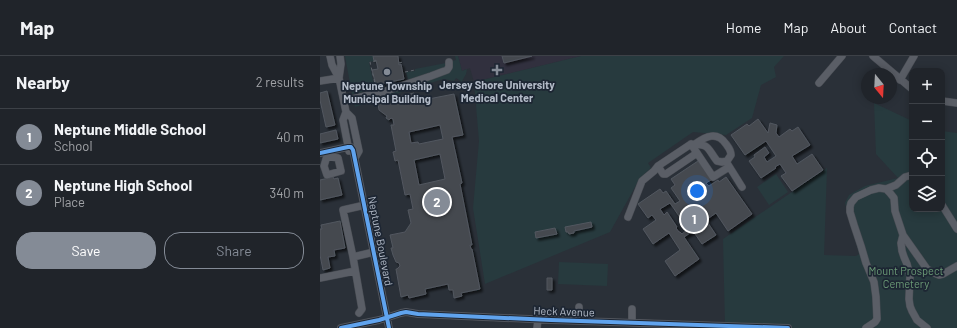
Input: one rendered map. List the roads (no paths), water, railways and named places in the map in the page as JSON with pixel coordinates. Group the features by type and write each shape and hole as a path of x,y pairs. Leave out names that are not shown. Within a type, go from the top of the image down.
{"street":[{"name":"Neptune Boulevard","path":"330,56 332,65 339,78 344,101 346,112 343,120 348,147"},
{"name":"Neptune Boulevard","path":"339,78 341,64 340,56"},
{"path":"819,83 842,56"},
{"path":"872,56 909,87"},
{"path":"900,80 914,56"},
{"path":"344,101 386,91 430,76 446,70 449,67 449,62"},
{"path":"320,81 339,78"},
{"path":"945,101 956,101"},
{"name":"Neptune Boulevard","path":"346,112 352,118 358,151 355,158 390,328"},
{"path":"628,217 642,181 658,166 693,144 705,137 717,136 725,142 731,152 730,158 727,164 713,177 697,153 693,144"},
{"path":"693,144 707,146 718,161 727,164 742,187"},
{"path":"324,154 348,147 351,148 355,158"},
{"path":"658,166 663,174 666,174 697,153"},
{"path":"866,328 877,319 875,289 850,212 851,203 856,197 874,189 886,189 896,185 904,177 909,176"},
{"path":"896,185 894,198 895,211 903,235 927,269 939,275 957,266"},
{"path":"886,189 894,198"},
{"path":"359,313 362,309 343,210 365,206"},
{"path":"945,210 957,229"},
{"path":"903,235 901,243 902,251 910,276 910,306 917,320 927,328"},
{"path":"353,257 374,252"},
{"path":"320,278 355,271"},
{"path":"579,306 579,321"},
{"path":"632,308 633,324"},
{"name":"Heck Avenue","path":"341,328 379,320 406,312 418,314 633,324 788,328"},
{"path":"537,328 538,319"}],"place":[{"name":"Jersey Shore University Medical Center","path":"497,70"},
{"name":"Neptune Township Municipal Building","path":"387,72"},
{"name":"Neptune High School","path":"437,202"},
{"name":"Neptune Middle School","path":"694,219"}],"park label":[{"name":"Mount Prospect Cemetery","path":"906,276"}]}
